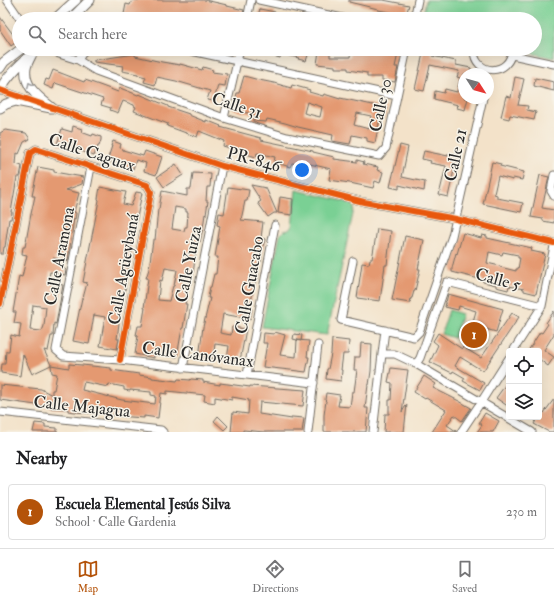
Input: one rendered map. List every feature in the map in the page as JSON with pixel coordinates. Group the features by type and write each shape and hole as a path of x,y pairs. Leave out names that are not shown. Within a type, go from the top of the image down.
{"main road":[{"path":"63,12 76,0"},
{"path":"78,12 90,0"},
{"path":"1,63 12,55"},
{"path":"0,90 4,82 30,56"},
{"path":"32,56 26,67 28,84 33,91 52,108"},
{"path":"0,108 6,104 16,101 52,108"}],"street":[{"path":"7,0 15,12"},
{"path":"248,12 251,0"},
{"path":"259,0 315,12"},
{"path":"415,12 418,0"},
{"name":"Calle 31","path":"65,56 78,60 96,71 224,118 287,137 379,156 386,148 387,144"},
{"path":"78,60 81,56"},
{"path":"215,56 397,96"},
{"path":"224,118 239,56"},
{"name":"Calle 30","path":"387,144 406,56"},
{"path":"475,56 479,64 484,68"},
{"path":"494,70 504,67 509,62 511,56"},
{"path":"526,56 554,64"},
{"name":"PR-846","path":"0,90 222,166 364,202 456,219 554,243"},
{"name":"Calle 21","path":"386,330 414,337 419,332 452,236 482,104"},
{"name":"Calle Caguax","path":"2,278 30,153 36,149 147,185"},
{"name":"Calle Yuiza","path":"184,368 222,166"},
{"name":"Calle Aramona","path":"56,350 91,167"},
{"path":"554,175 551,190 554,196"},
{"name":"Calle Agüeybaná","path":"120,360 151,192 147,185"},
{"name":"Calle Guacabo","path":"247,375 275,225"},
{"path":"515,348 542,306 554,246"},
{"path":"353,261 341,320 386,330 373,432"},
{"path":"0,304 2,278"},
{"name":"Calle 5","path":"416,364 420,358 446,282 542,306"},
{"path":"308,432 318,345"},
{"name":"Calle Canóvanax","path":"56,350 63,356 120,360 314,383"},
{"path":"382,354 395,354 416,364 532,432"},
{"path":"461,432 482,402 506,363"},
{"name":"Calle Majagua","path":"0,412 162,431"}],"green space":[{"path":"426,0 554,0 554,58 542,55 542,12 423,12"},
{"path":"296,190 351,203 354,206 327,335 262,327 280,235 284,231 289,230 292,226"},
{"path":"449,310 462,314 454,338 441,334"}],"building":[{"path":"132,0 205,0 244,10 244,12 124,12 126,4 130,5"},
{"path":"349,0 383,0 409,5 407,12 389,12 349,2"},
{"path":"260,9 275,12 259,12"},
{"path":"0,17 12,33 12,45 11,46 0,30"},
{"path":"121,56 135,56 180,64 202,70 203,67 213,70 212,72 227,74 225,86 218,85 214,101 207,100 210,91 157,77 155,85 144,82 146,77 122,71 123,66 94,62 94,60"},
{"path":"290,56 308,56 306,61 298,59 299,58"},
{"path":"318,56 397,56 395,67 398,67 395,82 382,80 382,77 367,77 367,73 348,70 348,68 335,68 335,66 317,64"},
{"path":"422,56 432,56 456,61 456,65 471,68 458,68 458,71 430,65 424,91 415,89"},
{"path":"53,70 84,82 85,80 118,92 120,88 138,95 139,94 206,122 206,120 221,126 220,127 261,138 261,140 313,151 334,157 334,159 357,162 357,160 364,162 363,164 378,167 377,170 383,172 380,183 375,181 373,188 329,180 331,169 310,164 309,166 292,163 290,167 274,162 275,157 257,153 256,157 236,151 223,146 224,141 199,131 197,137 167,126 168,124 134,111 136,107 134,105 123,101 118,113 110,110 111,108 101,105 103,99 55,83 53,89 44,85 46,79 49,80"},
{"path":"244,76 291,88 292,85 310,90 309,92 323,96 324,94 340,99 387,108 384,119 380,118 375,143 367,141 367,138 352,135 350,144 332,141 333,135 285,123 267,119 266,122 253,121 253,114 233,110 237,93 239,93","holes":["307,102 322,107 320,117 304,113","357,113 371,116 369,129 354,125"]},
{"path":"515,77 524,79 518,105 528,106 527,110 536,112 534,120 510,115 509,119 501,117 506,96 511,98"},
{"path":"535,78 554,82 554,91 534,86"},
{"path":"458,87 458,104 466,104 465,110 457,108 458,105 434,99 435,91 444,93 445,89 457,92"},
{"path":"73,126 82,129 81,132 92,136 93,134 101,137 99,146 94,156 57,144 62,129 72,132"},
{"path":"5,130 26,133 30,139 24,142 19,154 17,153 16,164 22,166 20,177 17,177 5,247 3,254 0,254 0,133"},
{"path":"113,141 121,144 120,148 123,150 143,156 145,151 162,157 156,175 144,171 146,163 136,160 133,169 107,161"},
{"path":"400,145 408,147 402,177 425,182 424,191 399,185 399,189 390,187"},
{"path":"424,151 448,156 448,154 457,155 448,197 439,195 446,166 430,163 431,161 422,159"},
{"path":"492,162 501,164 500,166 524,172 522,180 513,178 513,180 498,176 494,194 497,195 497,198 523,203 521,212 483,204"},
{"path":"176,164 183,175 164,187 157,177"},
{"path":"38,167 54,170 54,172 83,177 82,184 66,190 79,193 74,212 76,213 68,261 53,258 66,270 65,275 50,272 48,282 63,285 56,324 54,323 53,336 51,336 48,351 44,350 51,365 32,374 23,354 20,376 1,373 2,364 5,364 6,351 9,351 11,335 19,337 21,324 14,323 16,312 13,312 19,276 22,277 27,255 22,254 23,247 25,247 35,196 32,196","holes":["33,305 46,307 42,331 30,330"]},
{"path":"193,173 211,174 210,187 207,187 206,201 208,201 206,215 205,214 200,242 197,241 193,275 191,284 189,284 185,304 187,304 177,357 154,354 154,358 135,354 138,336 136,335 138,326 142,326 145,308 148,278 146,278 149,269 153,240 155,240 158,209 162,191 187,196 187,189 191,189","holes":["175,207 186,209 186,212 188,212 187,227 185,227 184,231 172,229","165,268 177,270 169,301 158,300 160,280 162,281"]},
{"path":"540,175 549,177 542,208 554,210 554,223 531,217"},
{"path":"251,185 266,188 277,213 274,213 268,217 258,203 261,201"},
{"path":"100,187 126,192 123,204 131,206 136,192 142,193 130,252 132,252 123,306 121,306 118,323 117,339 119,339 117,349 100,346 105,317 94,315 89,344 73,341 82,298 87,283 83,282 99,200"},
{"path":"228,187 249,190 241,220 263,222 261,238 265,239 261,262 259,262 258,279 256,279 253,291 250,319 223,314 220,333 231,335 232,327 246,329 240,361 227,359 229,346 215,344 213,359 199,357 203,327 210,298 208,298 210,287 214,274 216,274 218,257 215,257 220,226 217,225 219,213 224,214"},
{"path":"280,197 293,199 292,215 278,213"},
{"path":"377,229 391,231 387,265 385,265 380,301 357,298 362,263 369,264 370,259 372,259"},
{"path":"463,233 481,238 482,235 487,236 487,238 532,248 531,251 545,254 536,294 524,291 524,289 509,286 508,290 496,287 496,285 483,282 483,280 452,272 456,253 457,254","holes":["489,252 502,255 503,252 518,255 518,258 520,258 518,269 516,269 516,271 487,263"]},
{"path":"405,236 424,240 418,269 420,269 415,291 410,303 392,300"},
{"path":"448,294 503,309 496,332 472,325 476,311 459,306 458,310 445,307"},
{"path":"554,311 554,334 544,350 554,357 548,366 542,361 542,348 530,348 540,332 542,333 548,324 546,323"},
{"path":"512,313 519,317 483,371 460,357 455,366 484,383 480,390 463,381 465,378 453,371 452,373 430,362 438,345 433,341 438,333 462,349 463,347 481,358"},
{"path":"464,324 474,329 470,338 459,333"},
{"path":"275,332 285,335 280,355 296,357 297,340 309,341 307,357 309,357 306,372 263,367 267,343 263,343 264,333 274,334"},
{"path":"294,334 302,335 301,341 293,339"},
{"path":"332,339 349,341 348,354 343,354 341,381 326,379 331,354"},
{"path":"361,343 372,344 371,371 365,408 368,408 366,432 324,432 326,393 340,395 338,406 350,407 357,370 354,370 355,357 360,357"},
{"path":"69,364 82,365 111,368 111,370 177,381 178,379 191,379 203,380 203,382 220,385 220,383 250,387 305,390 303,406 260,402 259,414 292,419 292,417 304,418 302,432 264,432 243,430 243,432 231,432 233,412 248,414 249,400 232,397 232,400 215,397 215,403 204,401 205,395 167,391 167,394 161,393 158,418 75,412 68,411 68,409 51,408 0,400 0,385 41,389 52,395 57,374 52,373 51,365 69,368","holes":["84,382 108,387 109,384 124,387 124,390 151,392 151,395 156,396 155,404 122,400 82,390"]},
{"path":"391,368 408,370 402,412 407,404 404,432 384,432 385,414 389,414 389,400 391,400 392,383 388,382"},
{"path":"424,376 436,384 433,388 471,408 462,421 454,415 447,425 456,432 432,432 446,410 414,392"},
{"path":"506,384 506,405 496,398"},
{"path":"554,399 554,432 549,432 534,424 536,420 542,420 542,412 544,413"},
{"path":"485,413 499,421 493,432 477,432 482,425 479,423"},
{"path":"218,416 228,426 224,430 214,421"},
{"path":"35,423 45,424 45,427 57,428 57,432 33,432"}],"cycle path":[{"path":"0,90 222,166 364,202 456,219 554,243"},
{"path":"0,304 30,153 36,149 147,185 151,192 120,360"}],"place":[{"name":"Escuela Elemental Jesús Silva","path":"474,335"}]}
